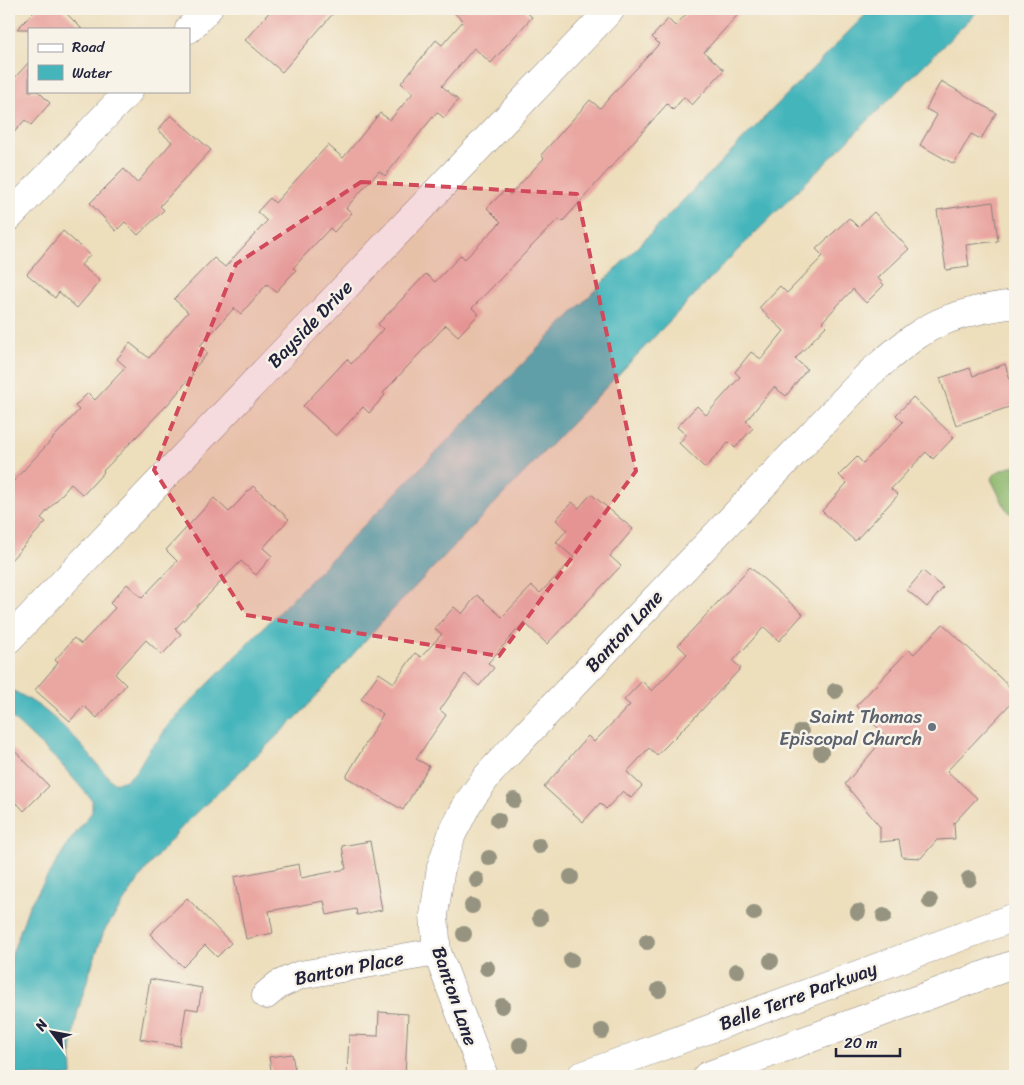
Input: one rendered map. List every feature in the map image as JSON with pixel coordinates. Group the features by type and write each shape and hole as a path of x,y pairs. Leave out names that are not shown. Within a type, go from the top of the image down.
{"street":[{"path":"190,28 208,9"},
{"name":"Bayside Drive","path":"9,639 611,9"},
{"path":"9,217 128,92"},
{"name":"Banton Lane","path":"484,1076 437,952 434,927 435,900 446,849 468,803 494,768 870,373 920,333 944,321 990,307 1015,304"},
{"name":"Belle Terre Parkway","path":"581,1076 1015,918"},
{"name":"Banton Place","path":"266,995 278,985 300,975 437,952"},
{"path":"707,1076 1015,964"},
{"path":"836,982 852,1023"}],"highlighted area":[{"path":"361,182 577,194 636,471 499,656 246,615 154,470 236,264"}],"green space":[{"path":"1015,465 1015,518 1006,509 991,479 997,472"}],"water":[{"path":"871,9 980,9 727,261 385,618 302,712 182,827 146,869 104,931 77,1014 71,1050 72,1076 9,1076 9,973 12,954 29,906 69,842 92,812 92,800 59,762 9,715 9,689 29,699 64,727 113,782 120,782 132,776 168,725"}],"building":[{"path":"37,9 62,9 81,28 28,28 17,29"},
{"path":"272,9 337,9 282,72 245,40"},
{"path":"450,9 523,9 532,17 491,63 474,48 442,86 458,100 444,118 437,112 385,176 379,171 346,208 352,213 334,232 330,228 293,268 296,270 276,292 267,284 241,314 234,308 200,346 208,353 191,372 193,374 169,403 103,471 83,495 71,484 41,518 46,522 9,562 9,486 79,410 75,406 88,393 95,400 126,367 117,359 130,343 149,358 188,312 174,299 214,258 225,267 267,221 257,212 270,198 275,203 328,145 343,158 380,113 390,120 413,93 401,83 436,40 442,45 463,21"},
{"path":"691,9 743,9 704,52 724,70 692,105 684,97 673,110 667,104 562,222 558,219 472,308 479,314 458,336 446,325 383,393 385,395 369,413 363,407 336,436 303,406 347,359 351,364 383,329 378,324 426,274 435,282 461,255 465,259 501,222 487,208 505,190 510,195 544,158 541,155 590,100 600,108 659,44 652,37 668,19 675,26"},
{"path":"28,63 28,92 39,92 50,103 31,125 25,120 9,138 9,84"},
{"path":"941,81 996,113 981,139 971,134 954,164 920,145 937,115 926,109"},
{"path":"171,115 211,150 160,206 164,210 138,235 125,222 116,231 90,203 124,169 137,183 172,142 158,130"},
{"path":"993,202 998,241 966,245 969,267 946,270 937,210"},
{"path":"874,212 909,249 878,278 884,285 866,303 853,289 822,322 826,326 795,359 807,369 786,396 774,387 746,421 753,428 735,448 729,442 705,468 679,443 686,435 677,427 697,406 706,415 740,377 735,372 751,352 761,359 784,331 759,308 780,286 787,293 823,256 816,249 849,218 858,227"},
{"path":"63,231 90,255 81,265 100,281 77,308 59,292 55,298 27,274"},
{"path":"1005,364 1015,395 1015,405 956,425 940,378 970,368 973,376"},
{"path":"913,397 954,437 933,459 926,452 891,489 898,495 855,541 822,511 847,483 839,475 857,457 863,463 903,422 896,415"},
{"path":"253,486 289,519 263,548 272,556 256,575 241,561 175,629 181,634 162,655 146,640 115,674 126,685 97,718 84,706 70,721 35,690 58,663 55,660 74,638 81,644 115,608 110,603 127,584 142,598 177,561 166,550 214,498 229,512"},
{"path":"591,494 633,529 610,556 621,566 547,644 524,622 488,663 494,668 479,686 465,674 440,710 446,715 416,759 429,766 403,810 346,777 383,714 361,699 379,673 394,683 415,653 421,657 442,634 435,629 454,607 462,614 477,595 502,617 532,586 540,593 574,558 556,542 567,530 556,520 572,502 579,508"},
{"path":"750,567 803,614 779,641 764,627 733,661 741,668 697,715 657,755 649,748 627,772 642,786 631,798 623,791 606,809 600,803 583,822 544,787 588,736 594,742 630,705 624,700 642,681 652,691 687,654 678,645"},
{"path":"923,571 943,588 927,607 907,590"},
{"name":"Saint Thomas Episcopal Church","path":"943,624 1015,692 1015,699 947,771 977,798 954,823 955,839 937,840 921,858 902,857 899,840 880,842 880,827 845,784 886,736 856,706 909,650 914,654"},
{"path":"9,745 49,786 24,811 17,803 9,811"},
{"path":"370,841 382,910 357,915 356,909 327,915 324,901 269,911 273,933 246,939 234,877 299,864 301,878 346,869 342,846"},
{"path":"187,898 231,943 217,957 205,945 183,967 150,934"},
{"path":"150,979 202,988 198,1010 186,1008 180,1046 140,1039"},
{"path":"379,1012 408,1014 405,1076 347,1076 349,1035 378,1036"},
{"path":"292,1054 296,1076 272,1076 269,1057"}],"place":[{"name":"Saint Thomas Episcopal Church","path":"932,727"}]}
